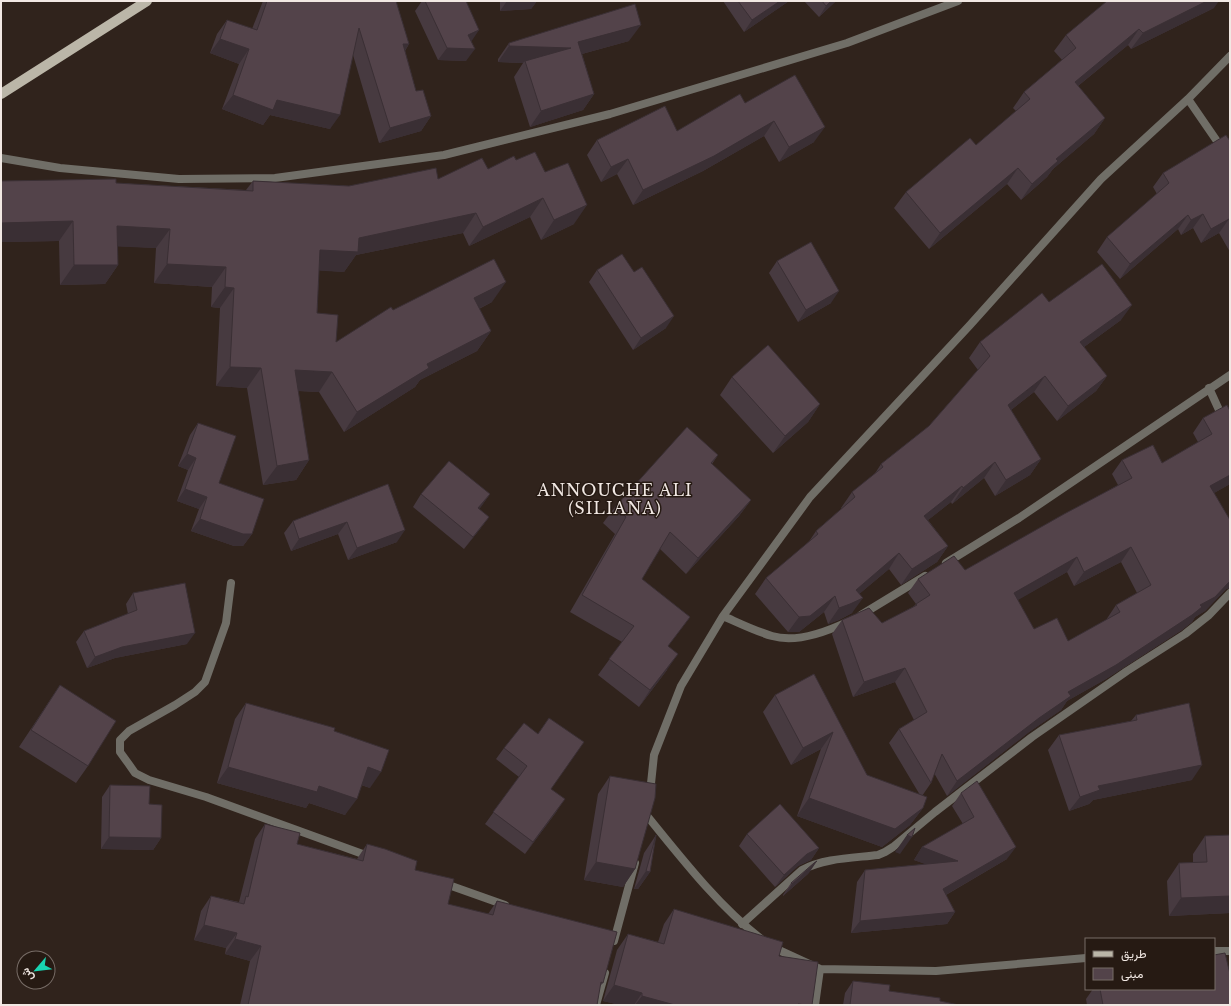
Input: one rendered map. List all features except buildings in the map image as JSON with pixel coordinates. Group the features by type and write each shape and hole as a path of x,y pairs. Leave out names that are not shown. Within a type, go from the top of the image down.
{"main road":[{"path":"1,94 147,1"}],"street":[{"path":"1,158 60,168 179,179 268,178 444,155 610,114 847,43 958,1"},
{"path":"1085,958 936,971 820,969 772,947 742,924 706,887 648,813 654,756 681,686 723,616 810,497 970,325 1101,179 1188,99 1230,56"},
{"path":"1188,99 1230,160"},
{"path":"723,616 773,637 808,637 841,625 867,612 1019,518 1230,375"},
{"path":"1209,388 1230,434"},
{"path":"231,583 226,623 205,682 195,692 175,705 129,731 120,740 120,752 135,773 149,780 206,797 377,859"},
{"path":"742,924 802,870 810,865 820,862 878,855 893,847 967,786 1032,737 1127,671 1185,634 1209,615 1230,593"},
{"path":"611,944 638,854"},
{"path":"436,881 511,907"},
{"path":"1215,951 1230,951"},
{"path":"596,1005 608,963"},
{"path":"815,1005 820,969"}],"district":[{"name":"ANNOUCHE ALI (SILIANA)","path":"615,499"}]}
